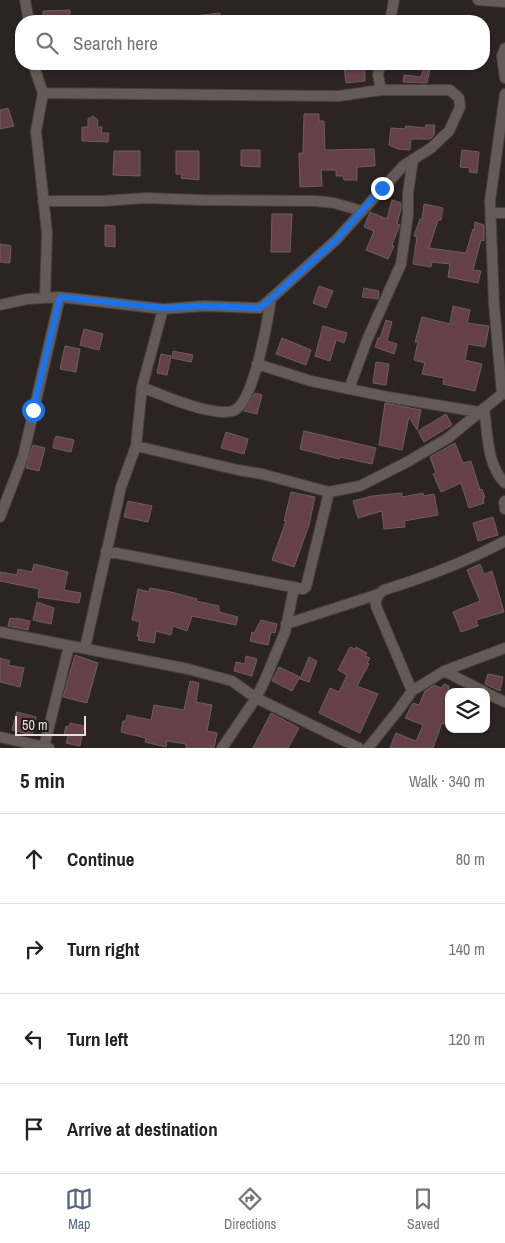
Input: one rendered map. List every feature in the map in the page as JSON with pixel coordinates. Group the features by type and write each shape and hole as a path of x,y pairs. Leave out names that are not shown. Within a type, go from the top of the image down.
{"street":[{"path":"25,0 28,15"},
{"path":"391,15 394,0"},
{"path":"478,0 505,2"},
{"path":"505,48 502,56 505,78"},
{"path":"35,70 43,93 36,131 47,233 45,298"},
{"path":"379,70 381,90"},
{"path":"0,306 27,299 60,297 163,308 205,306 254,308 265,304 336,240 392,176 412,159 431,148 449,131 460,107 459,98 450,90 381,90 339,96 43,93"},
{"path":"136,446 262,474 329,492 360,486 448,438 481,410 504,394 494,304 490,201 505,94"},
{"path":"349,389 367,340 401,264 408,214 408,193 412,159"},
{"path":"43,201 103,201 146,198 316,201 334,203 362,211"},
{"path":"491,213 505,213"},
{"path":"0,517 23,457 60,297"},
{"path":"142,387 199,408 226,412 236,409 244,402 267,330 271,298"},
{"path":"85,648 121,486 136,446 142,387 163,308"},
{"path":"256,364 311,381 349,389 481,410"},
{"path":"481,410 490,457 495,470 505,483"},
{"path":"106,551 302,590 306,587 329,492"},
{"path":"505,501 505,509"},
{"path":"286,624 379,594 384,590 436,573 505,541"},
{"path":"222,748 256,698 285,632 294,588"},
{"path":"379,594 376,600 379,616 412,691"},
{"path":"0,632 188,669 232,681 256,698 359,748"},
{"path":"0,737 46,748 69,646"},
{"path":"368,748 412,691 444,671 505,648"},
{"path":"444,671 478,688"},
{"path":"490,694 505,702"}],"building":[{"path":"70,10 70,15 43,15 43,11"},
{"path":"220,13 220,15 203,15"},
{"path":"344,70 365,70 365,81 346,83"},
{"path":"423,70 430,70 427,83 403,82 404,75 421,77"},
{"path":"8,108 14,126 0,129 0,110"},
{"path":"304,114 319,114 319,121 324,121 325,150 374,149 375,166 357,167 357,180 344,180 343,176 336,176 336,170 321,170 322,186 300,187 299,153 303,153"},
{"path":"93,116 98,120 97,127 102,127 101,133 109,133 108,142 82,141 82,127 88,127 88,119"},
{"path":"426,125 435,125 434,135 430,139 411,139 410,150 398,149 389,145 391,128 405,129 406,126 425,128"},
{"path":"241,150 260,150 260,167 241,166"},
{"path":"462,150 479,152 477,173 469,172 470,168 460,167"},
{"path":"114,151 140,151 140,176 113,175"},
{"path":"176,151 199,151 199,180 181,178 182,174 176,174"},
{"path":"392,200 401,203 397,224 400,225 388,259 366,250 374,231 364,227 370,212 387,219"},
{"path":"424,204 443,208 441,220 438,220 429,248 466,253 475,222 484,225 484,241 481,240 473,270 481,271 478,283 448,277 450,264 432,262 431,267 413,264 417,237 414,236 420,219 422,219"},
{"path":"272,214 292,214 290,252 271,252"},
{"path":"105,225 115,226 115,247 105,246"},
{"path":"0,244 11,246 10,263 0,262"},
{"path":"319,286 333,291 326,308 313,303"},
{"path":"364,288 379,291 378,299 362,297"},
{"path":"453,306 470,310 467,323 489,326 485,347 468,344 465,360 482,364 475,391 443,384 444,378 422,374 425,363 414,360 418,342 415,342 422,317 450,324"},
{"path":"386,320 392,322 387,341 397,344 394,354 375,347"},
{"path":"323,326 347,333 344,343 336,340 330,361 315,356"},
{"path":"84,329 103,334 99,350 80,345"},
{"path":"282,338 311,350 306,365 276,354"},
{"path":"65,346 80,349 76,372 60,369"},
{"path":"173,351 193,355 191,362 172,358"},
{"path":"161,354 171,356 167,375 157,373"},
{"path":"376,362 389,364 386,385 373,383"},
{"path":"255,393 262,395 257,414 244,411"},
{"path":"385,403 421,410 417,430 409,417 402,450 379,445"},
{"path":"446,414 452,425 424,442 418,431"},
{"path":"304,431 376,448 372,464 340,457 339,459 300,449"},
{"path":"226,432 248,439 244,454 221,448"},
{"path":"56,436 74,440 71,452 53,448"},
{"path":"455,443 463,463 471,461 480,490 482,489 485,498 483,498 484,503 469,508 461,483 441,492 433,474 436,473 430,457"},
{"path":"33,445 45,448 39,471 26,468"},
{"path":"291,492 315,497 309,525 294,567 272,560 286,521 284,521"},
{"path":"402,493 402,497 423,493 424,496 434,494 438,515 404,521 405,527 384,529 382,511 358,518 353,501 372,496"},
{"path":"128,501 152,506 148,522 124,517"},
{"path":"493,517 498,535 478,541 473,523"},
{"path":"34,564 68,572 64,590 81,593 79,603 38,597 39,589 0,581 0,572 17,575 18,569 32,572"},
{"path":"480,564 484,574 492,571 504,612 476,620 478,626 461,632 453,612 480,601 467,570"},
{"path":"150,588 219,606 219,612 238,617 236,625 192,616 187,631 173,626 171,635 156,631 154,643 138,640 140,622 132,620 138,589 149,592"},
{"path":"37,602 54,608 51,624 33,620"},
{"path":"10,618 30,621 28,630 8,626"},
{"path":"261,620 277,624 275,633 271,632 268,645 250,641 252,632 254,633"},
{"path":"350,647 355,649 356,647 367,653 365,656 370,658 367,663 369,664 357,686 378,694 360,733 319,713 330,688 339,692 347,675 338,670"},
{"path":"75,655 98,663 87,703 63,697"},
{"path":"246,656 257,659 252,676 234,671 236,662 245,664"},
{"path":"309,657 317,661 309,682 300,679"},
{"path":"0,658 10,661 8,665 24,668 20,687 0,682"},
{"path":"279,667 300,677 292,691 272,681"},
{"path":"488,674 503,677 500,691 485,684"},
{"path":"190,681 199,683 196,702 212,705 207,731 217,733 214,748 186,748 186,744 167,741 166,747 145,742 146,738 121,732 123,721 126,721 127,715 151,720 154,705 184,710"},
{"path":"444,684 449,686 449,688 445,688 445,724 442,723 433,748 390,748 396,733 416,741 423,725 405,718 413,703 419,705 425,691 434,685 441,688"},
{"path":"17,712 36,717 32,735 12,730"},
{"path":"271,713 299,728 288,748 253,748"},
{"path":"70,723 84,726 80,746 66,743 68,736 64,735 66,726 69,727"}],"route":[{"path":"33,410 60,297 163,308 205,306 259,308 336,240 382,188"}]}
